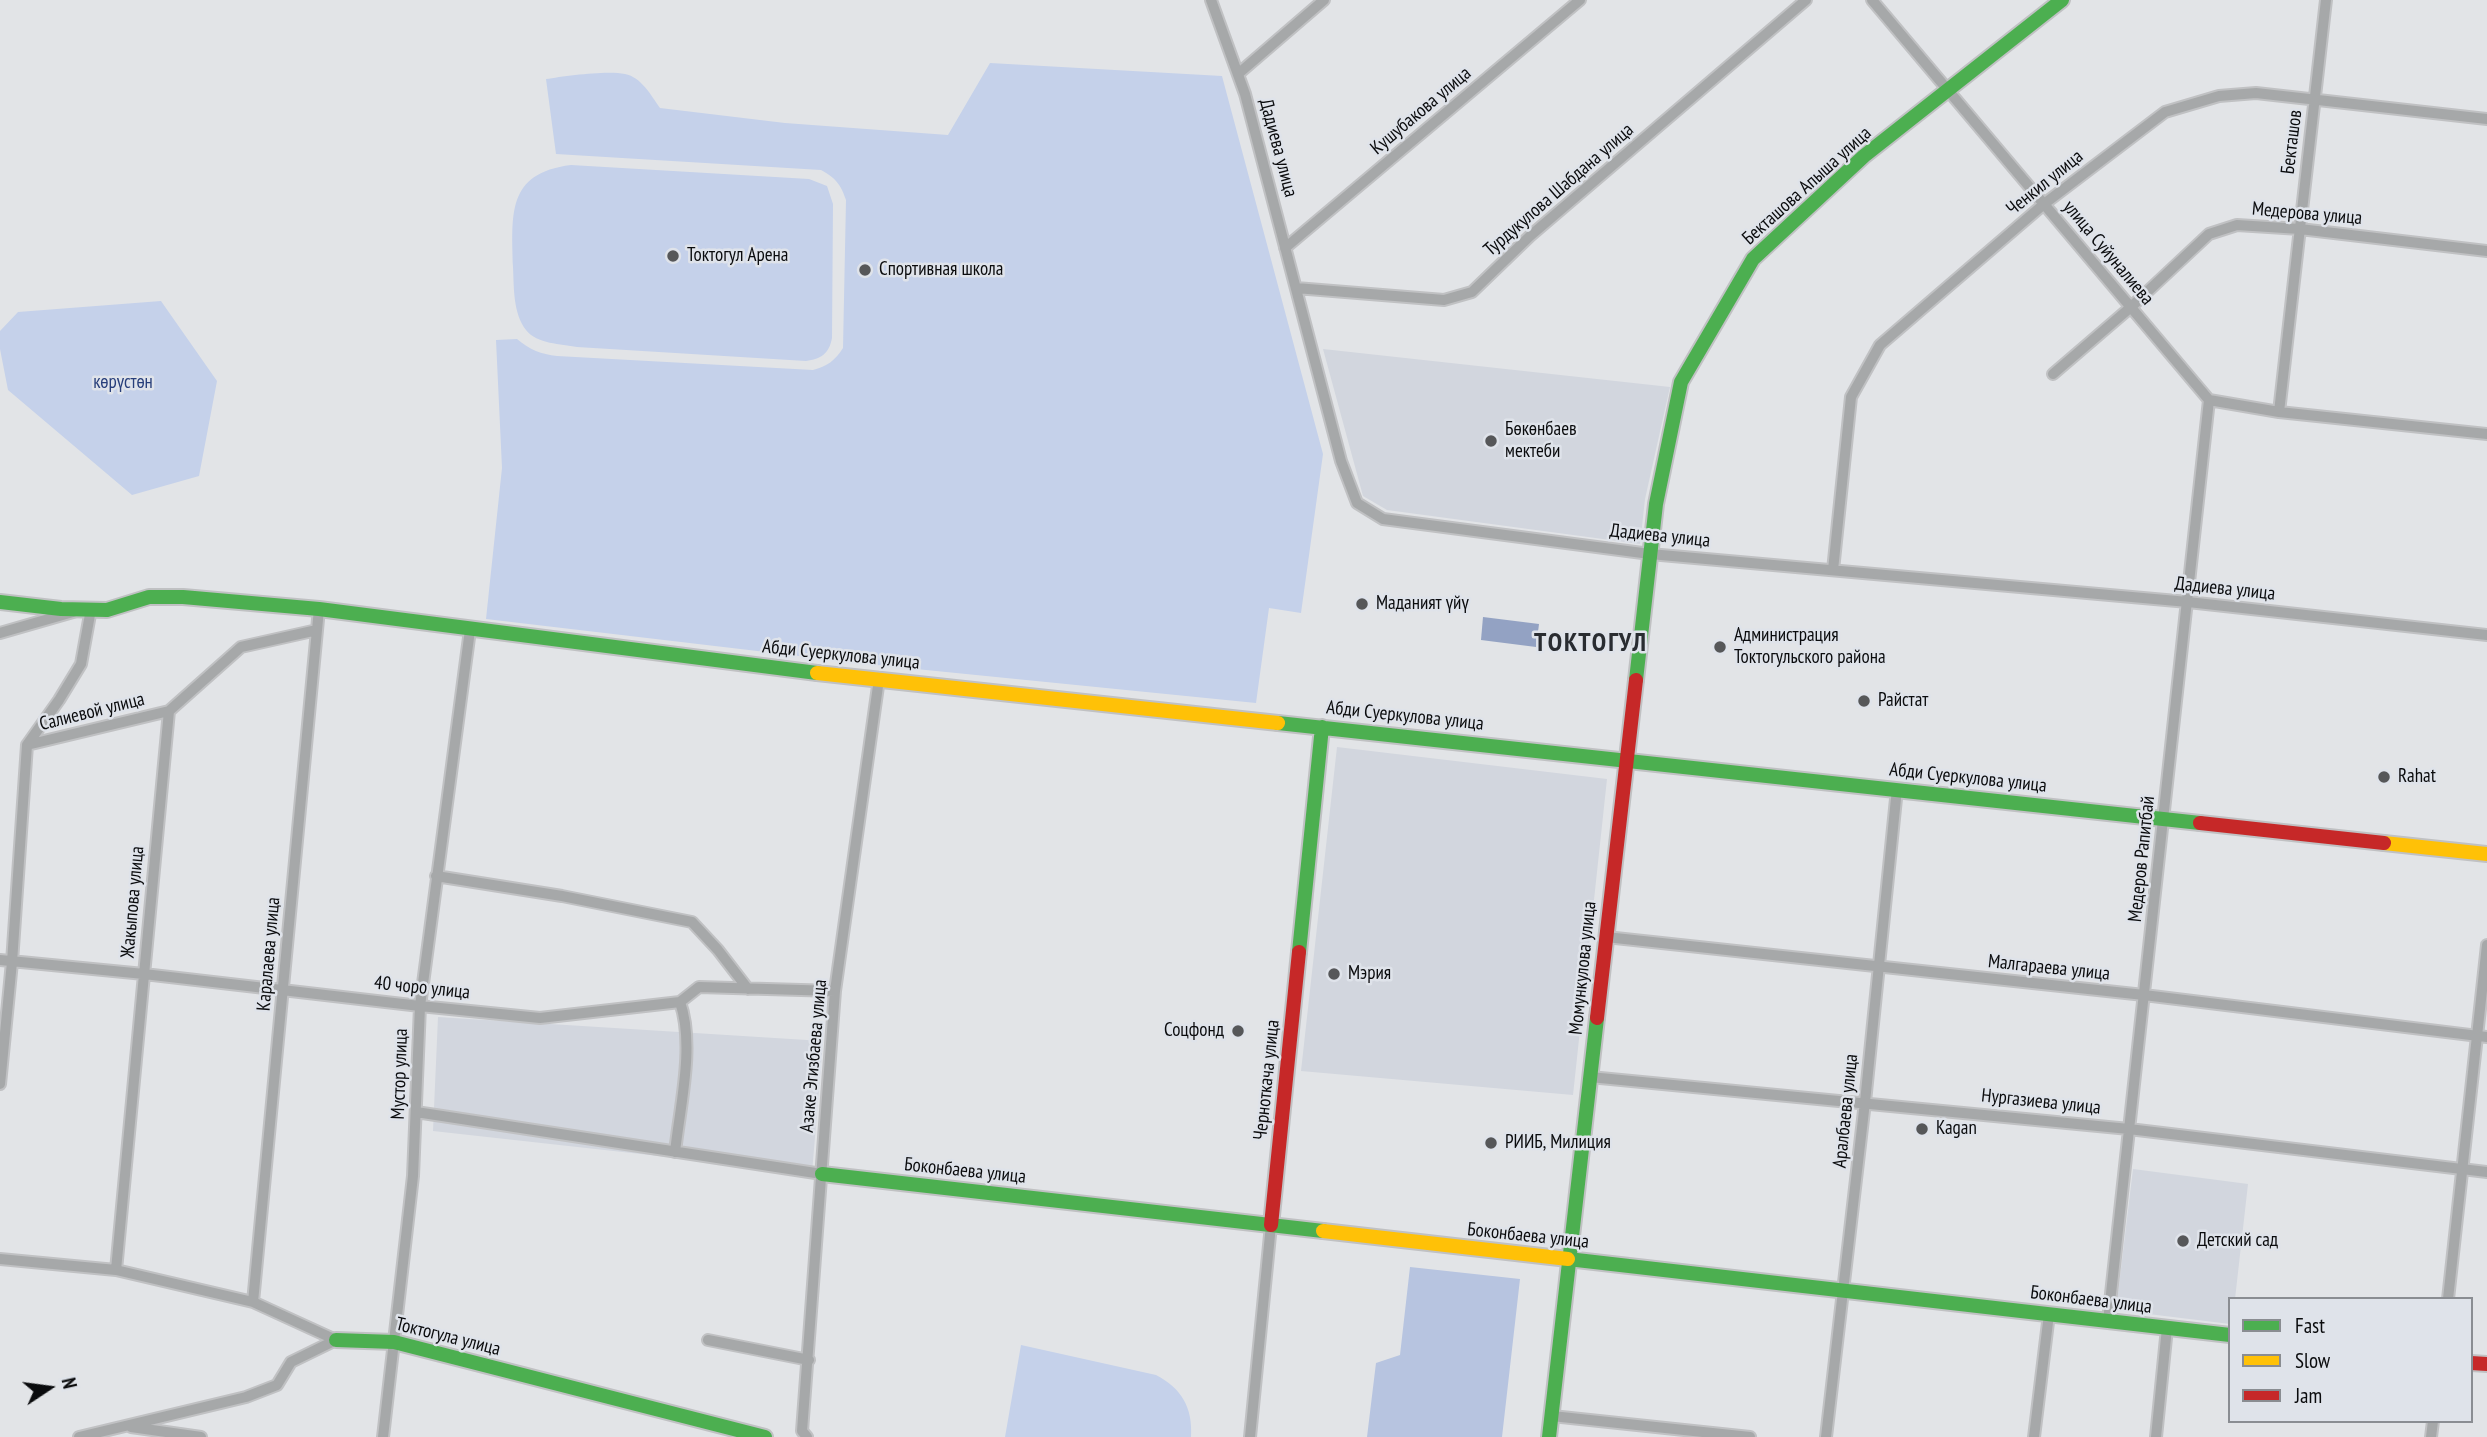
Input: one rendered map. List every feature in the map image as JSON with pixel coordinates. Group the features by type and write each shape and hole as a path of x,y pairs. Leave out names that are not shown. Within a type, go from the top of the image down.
{"street":[{"name":"Дадиева улица","path":"1211,0 1245,94 1340,461 1357,503 1383,519 1650,554 2188,602 2487,635"},
{"path":"1238,74 1324,0"},
{"name":"Кушубакова улица","path":"1285,248 1580,0"},
{"name":"Турдукулова Шабдана улица","path":"1296,288 1444,300 1472,292 1530,236 1806,0"},
{"name":"улица Суйуналиева","path":"1871,0 2209,400"},
{"name":"Бекташова Апыша улица","path":"1656,504 1681,382 1753,259 1864,156 2062,0"},
{"name":"Бекташов","path":"2279,412 2326,0"},
{"name":"Ченкил улица","path":"1833,570 1851,397 1880,345 2044,204 2165,112 2219,96 2256,93 2487,119"},
{"name":"Медерова улица","path":"2053,374 2131,307 2208,234 2237,225 2300,229 2487,251"},
{"path":"2209,400 2279,412 2487,434"},
{"name":"Медеров Рапитбай","path":"2108,1321 2209,400"},
{"name":"Момункулова улица","path":"1549,1437 1656,504"},
{"name":"Абди Суеркулова улица","path":"0,601 107,610 149,597 183,597 319,609 470,630 879,679 2487,854"},
{"path":"0,633 87,609 81,664 60,701 27,746"},
{"name":"Каралаева улица","path":"253,1302 319,609"},
{"path":"169,711 241,647 317,630"},
{"name":"Мустор улица","path":"383,1437 413,1176 420,1006 470,630"},
{"name":"Азаке Эгизбаева улица","path":"807,1437 803,1431 835,991 879,679"},
{"name":"Салиевой улица","path":"0,1084 12,962 27,746 169,711"},
{"name":"Жакыпова улица","path":"116,1270 169,711"},
{"name":"Черноткача улица","path":"1250,1437 1322,727"},
{"name":"Аралбаева улица","path":"1826,1437 1865,1102 1897,789"},
{"path":"436,876 562,896 692,922 748,989"},
{"name":"Малгараева улица","path":"1606,937 2144,995 2482,1037"},
{"path":"2448,1297 2462,1169 2482,1037 2487,945"},
{"name":"40 чоро улица","path":"0,960 540,1018 680,1002 699,988 835,991"},
{"path":"675,1152 686,1054 685,1016 680,1002"},
{"name":"Нургазиева улица","path":"1590,1077 2130,1129 2487,1172"},
{"path":"416,1112 822,1174"},
{"name":"Боконбаева улица","path":"822,1174 2228,1335"},
{"name":"Токтогула улица","path":"0,1259 116,1270 253,1302 336,1340 394,1342 765,1437"},
{"path":"2034,1437 2049,1314"},
{"path":"2156,1437 2167,1328"},
{"path":"79,1437 246,1397 277,1385 291,1362 336,1340"},
{"path":"708,1340 809,1360"},
{"path":"1552,1416 1750,1437"},
{"path":"124,1426 201,1437"}],"shaded area":[{"path":"1323,349 1670,387 1645,499 1640,544 1387,510 1363,496"},
{"path":"1483,617 1539,624 1536,647 1481,640"},
{"path":"1337,747 1607,779 1573,1095 1301,1071"},
{"path":"438,1017 823,1041 812,1173 433,1131"},
{"name":"Детский сад","path":"2133,1169 2248,1184 2235,1297 2228,1297 2228,1324 2116,1310"},
{"path":"1410,1267 1520,1279 1502,1437 1367,1437 1376,1363 1400,1355"}],"green space":[{"path":"990,63 1222,76 1323,454 1301,613 1269,608 1256,703 876,665 486,619 502,468 496,340 517,339 536,351 557,356 813,370 830,362 843,348 846,200 834,179 821,170 556,154 546,79 597,73 625,74 641,83 660,108 785,123 948,135"},
{"name":"Токтогул Арена","path":"571,165 809,179 827,186 833,204 832,338 826,352 816,359 806,361 577,347 550,343 531,335 522,323 515,300 512,230 517,200 534,177"},
{"name":"көрүстөн","path":"161,301 217,381 199,476 132,495 8,390 0,349 0,331 18,312"},
{"path":"1021,1345 1156,1375 1179,1392 1184,1400 1190,1416 1191,1437 1005,1437"}],"traffic: fast":[{"path":"1636,680 1656,504 1681,382 1753,259 1864,156 2062,0"},
{"path":"0,602 61,609 107,610 149,597 183,597 319,609 817,673"},
{"path":"1278,723 2200,823"},
{"path":"1299,952 1322,727"},
{"path":"1549,1437 1597,1018"},
{"path":"822,1174 1323,1231"},
{"path":"1568,1259 2228,1335"},
{"path":"336,1340 394,1342 765,1437"}],"traffic: slow":[{"path":"817,673 1278,723"},
{"path":"2384,843 2487,854"},
{"path":"1323,1231 1568,1259"}],"traffic: jam":[{"path":"1597,1018 1636,680"},
{"path":"2200,823 2384,843"},
{"path":"1271,1225 1299,952"},
{"path":"2473,1363 2487,1364"}],"place":[{"name":"Токтогул Арена","path":"673,256"},
{"name":"Спортивная школа","path":"865,270"},
{"name":"Бөкөнбаев мектеби","path":"1491,441"},
{"name":"Маданият үйү","path":"1362,604"},
{"name":"Администрация Токтогульского района","path":"1720,647"},
{"name":"Райстат","path":"1864,701"},
{"name":"Rahat","path":"2384,777"},
{"name":"Мэрия","path":"1334,974"},
{"name":"Соцфонд","path":"1238,1031"},
{"name":"Kagan","path":"1922,1129"},
{"name":"РИИБ, Милиция","path":"1491,1143"},
{"name":"Детский сад","path":"2183,1241"}],"district":[{"name":"ТОКТОГУЛ","path":"1591,644"}]}
